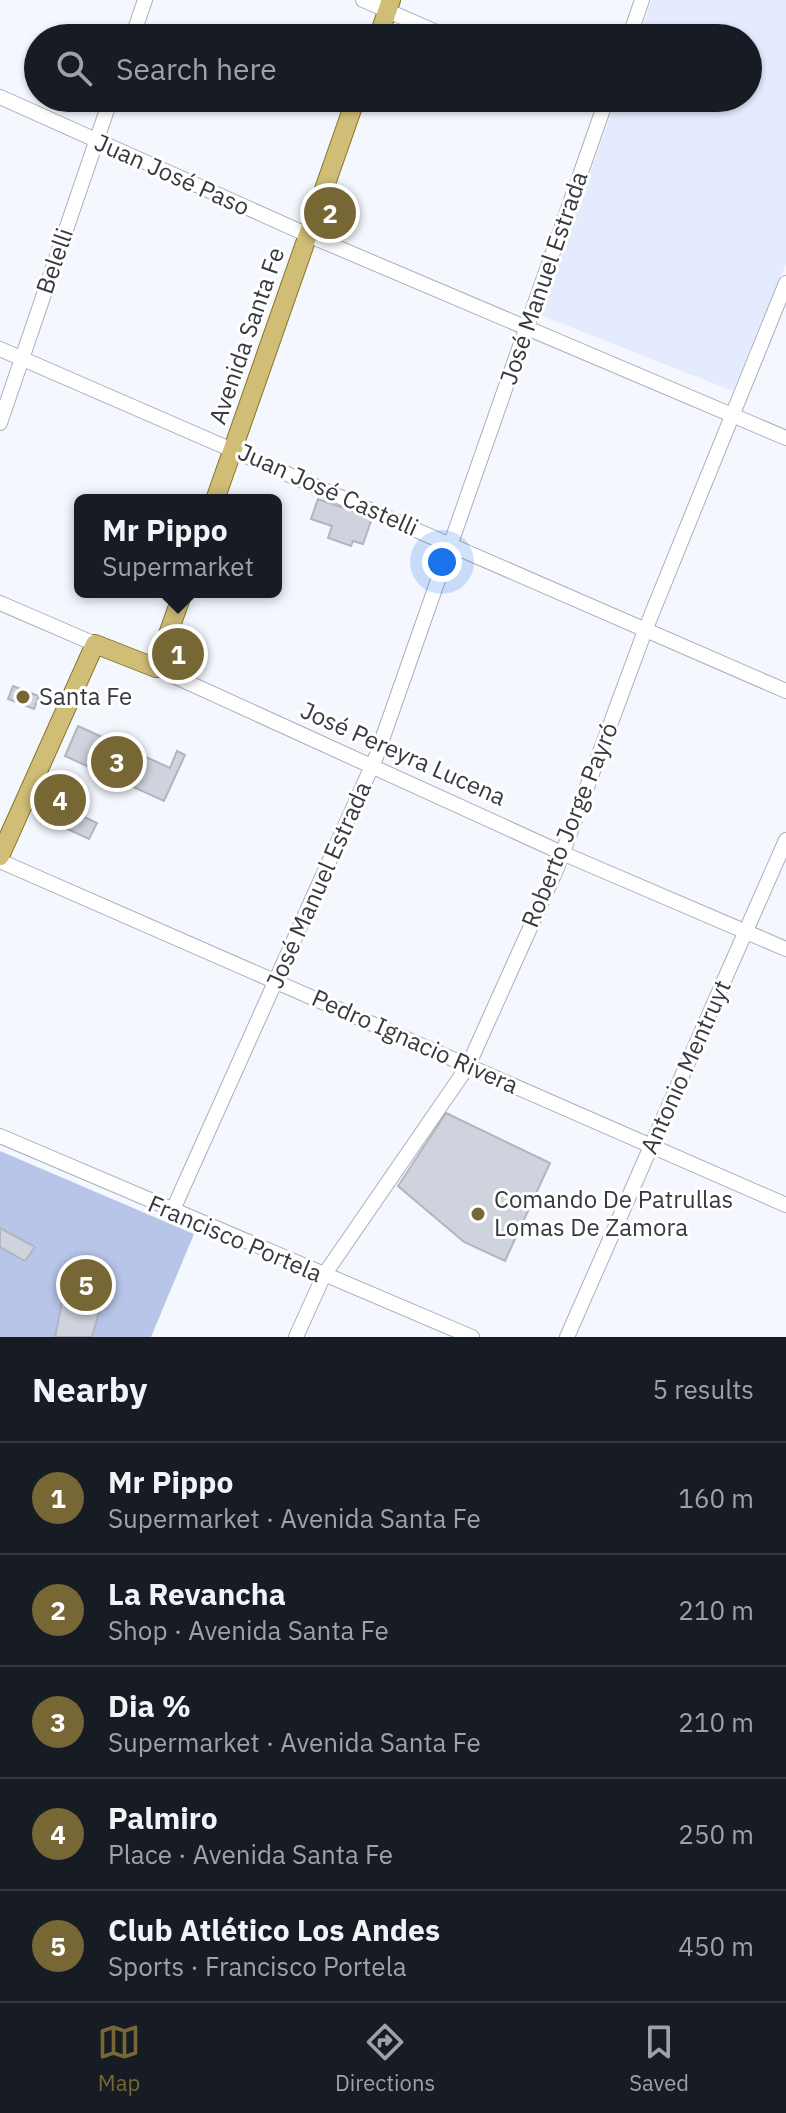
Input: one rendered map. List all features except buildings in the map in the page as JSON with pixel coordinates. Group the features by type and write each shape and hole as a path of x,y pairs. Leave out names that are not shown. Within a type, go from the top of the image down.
{"main road":[{"path":"383,24 389,5"},
{"name":"Avenida Santa Fe","path":"217,494 351,112"},
{"path":"156,668 181,598"},
{"path":"0,858 95,644"},
{"name":"José Pereyra Lucena","path":"95,644 156,668"}],"street":[{"path":"137,24 145,0"},
{"path":"363,0 389,5 424,24"},
{"path":"634,24 642,0"},
{"name":"Juan José Paso","path":"0,97 24,108"},
{"name":"Juan José Paso","path":"33,112 308,235 786,438"},
{"name":"Belelli","path":"0,423 106,112"},
{"name":"José Manuel Estrada","path":"172,1212 372,766 602,112"},
{"name":"Roberto Jorge Payró","path":"296,1337 324,1275 468,1066 562,853 646,628 786,283"},
{"name":"Juan José Castelli","path":"0,349 786,691"},
{"name":"José Pereyra Lucena","path":"0,603 95,644"},
{"name":"José Pereyra Lucena","path":"156,668 562,853 786,949"},
{"name":"Antonio Mentruyt","path":"567,1337 786,840"},
{"name":"Pedro Ignacio Rivera","path":"0,858 786,1205"},
{"name":"Francisco Portela","path":"0,1136 172,1212 472,1337"}],"shaded area":[{"path":"652,0 786,0 786,264 733,391 540,315 612,112 762,112 762,24 643,24"},
{"path":"0,1151 194,1234 151,1337 0,1337"}],"place":[{"name":"La Revancha","path":"330,213"},
{"name":"Mr Pippo","path":"178,654"},
{"name":"Santa Fe","path":"23,697"},
{"name":"Dia %","path":"117,762"},
{"name":"Palmiro","path":"60,800"},
{"name":"Comando De Patrullas Lomas De Zamora","path":"478,1214"},
{"name":"Club Atlético Los Andes","path":"86,1285"}]}
